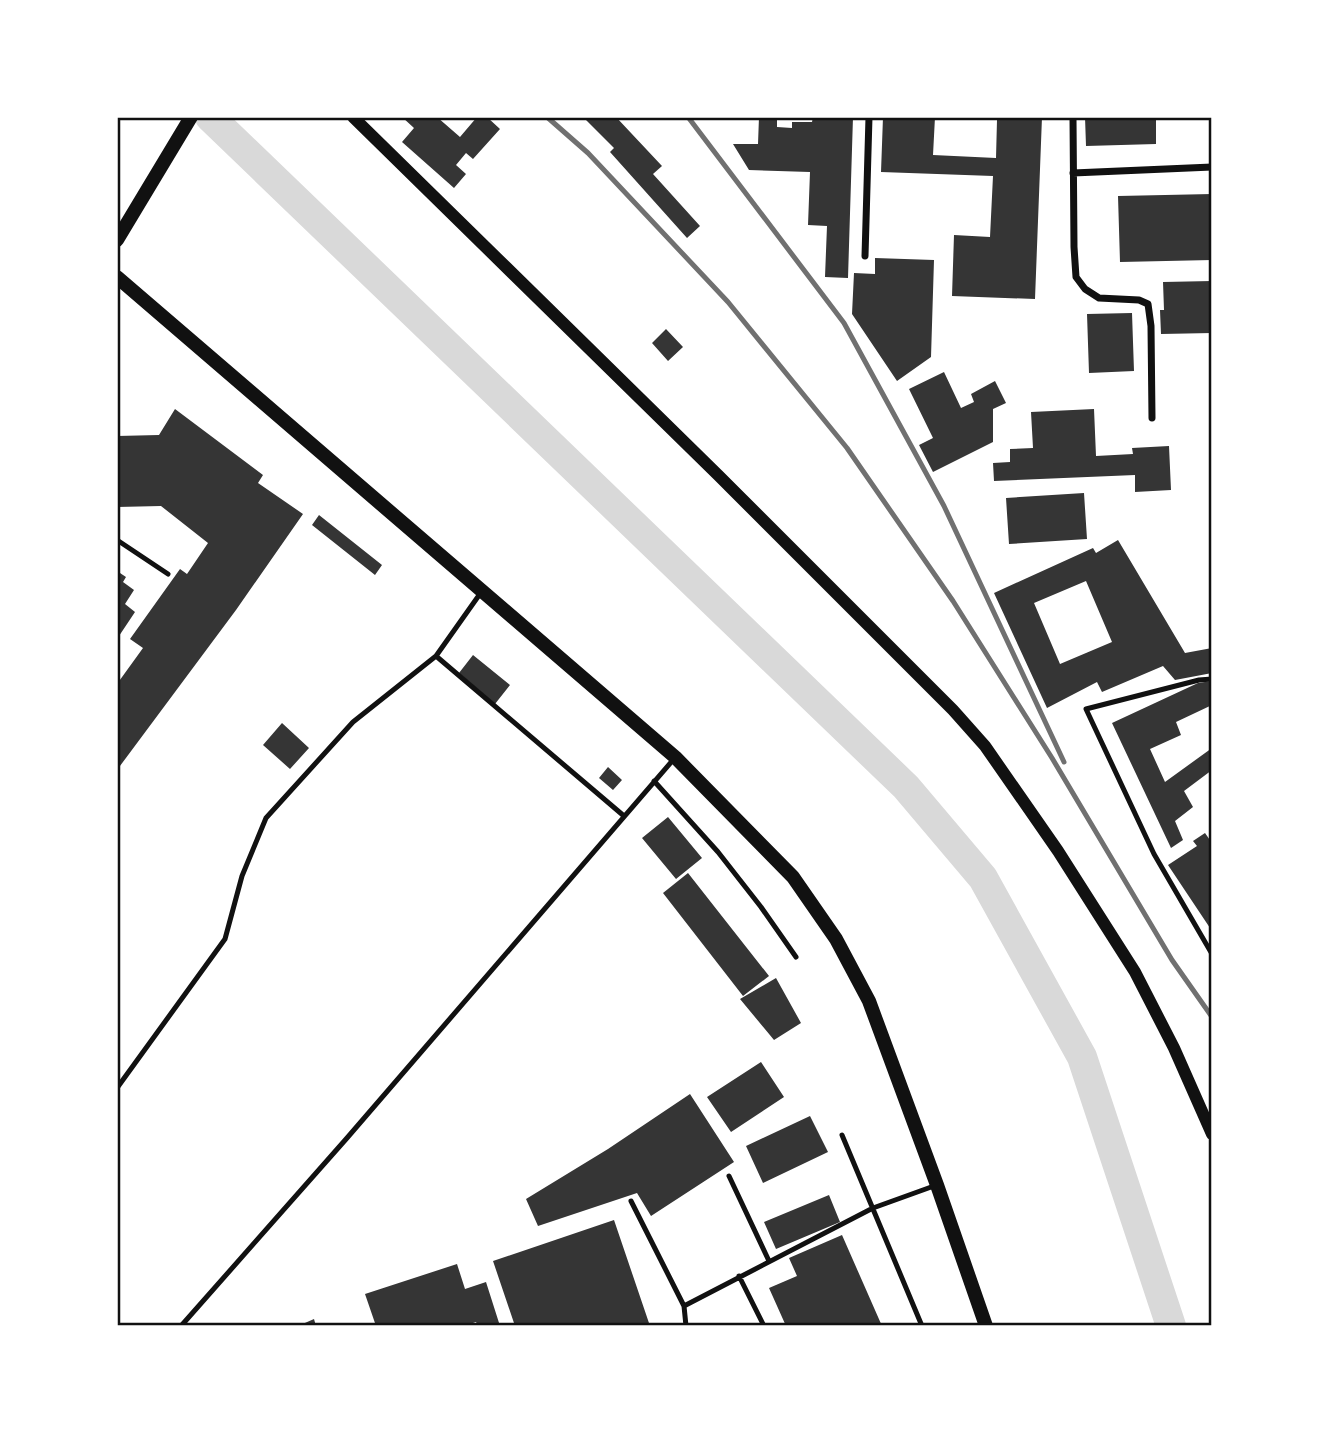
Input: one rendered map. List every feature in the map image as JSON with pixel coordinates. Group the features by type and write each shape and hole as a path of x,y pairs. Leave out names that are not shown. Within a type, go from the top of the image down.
{"main road":[{"path":"117,240 191,117"},
{"path":"117,278 676,757 793,877 836,939 869,1001 986,1326"}],"street":[{"path":"353,117 718,475 953,710 985,746 1058,851 1135,972 1174,1048 1212,1134"},
{"path":"865,256 869,117"},
{"path":"1073,117 1076,277 1085,289 1099,298 1139,300 1148,304 1151,326 1152,418"},
{"path":"1073,173 1212,167"}],"lane":[{"path":"117,540 168,574"},
{"path":"117,1088 225,939 242,876 266,818 353,722 436,656 482,590"},
{"path":"436,656 624,816"},
{"path":"1212,679 1086,709 1154,854 1212,954"},
{"path":"181,1326 676,757"},
{"path":"654,781 718,852 796,957"},
{"path":"842,1135 922,1326"},
{"path":"729,1176 769,1261"},
{"path":"684,1306 873,1208 937,1185"},
{"path":"631,1202 684,1306 685,1326"},
{"path":"739,1276 764,1326"}],"building":[{"path":"402,117 437,117 460,137 477,117 487,117 500,129 473,159 466,153 456,165 466,174 454,188 402,142 414,128"},
{"path":"583,117 616,117 662,166 653,174 700,226 687,238 610,152 614,148"},
{"path":"759,117 777,117 777,127 792,128 792,122 812,122 813,117 853,117 848,278 825,277 827,226 808,225 810,172 749,170 733,144 758,144"},
{"path":"883,117 935,117 933,155 996,158 997,120 989,117 1042,117 1035,299 952,296 954,235 990,237 993,176 881,172"},
{"path":"1085,117 1156,117 1156,144 1086,146"},
{"path":"1212,194 1212,260 1120,262 1118,196"},
{"path":"875,258 934,260 931,357 897,381 852,314 854,273 875,274"},
{"path":"1212,281 1212,333 1161,334 1163,282"},
{"path":"1132,313 1134,371 1089,373 1087,314"},
{"path":"666,329 683,347 668,361 652,343"},
{"path":"944,372 961,408 974,402 971,394 995,381 1006,403 993,409 993,442 933,472 919,445 933,438 909,389"},
{"path":"175,409 263,475 258,483 303,514 236,610 117,770 117,684 143,648 130,639 180,569 187,574 208,543 161,506 117,507 117,436 159,435"},
{"path":"1094,409 1096,456 1133,454 1132,448 1169,446 1171,490 1135,492 1135,475 994,481 993,463 1010,462 1010,449 1033,448 1031,412"},
{"path":"1084,493 1087,539 1009,544 1006,498"},
{"path":"319,515 382,565 375,575 312,525"},
{"path":"1118,540 1185,653 1212,648 1212,673 1175,680 1163,666 1102,692 1097,682 1047,708 994,593 1093,548 1096,553","holes":["1086,581 1112,642 1060,664 1034,603"]},
{"path":"117,571 126,577 123,582 134,590 125,604 135,612 117,639"},
{"path":"473,655 510,685 495,704 459,673"},
{"path":"1212,681 1212,705 1176,722 1181,735 1150,749 1165,782 1212,748 1212,770 1184,791 1193,807 1175,821 1183,840 1171,848 1112,723 1198,683"},
{"path":"282,723 309,748 290,769 263,745"},
{"path":"608,767 622,780 613,790 599,778"},
{"path":"668,817 702,858 676,879 642,838"},
{"path":"1205,833 1212,843 1212,931 1168,865 1197,846 1193,841"},
{"path":"688,873 769,976 743,996 663,893"},
{"path":"776,978 801,1023 774,1040 740,999"},
{"path":"761,1062 784,1097 731,1132 707,1097"},
{"path":"690,1094 734,1162 651,1216 637,1193 538,1226 526,1199 608,1149"},
{"path":"810,1116 828,1152 763,1183 746,1146"},
{"path":"829,1195 840,1222 776,1249 764,1222"},
{"path":"614,1220 650,1326 515,1326 493,1261"},
{"path":"842,1235 882,1326 786,1326 769,1288 797,1276 789,1258"},
{"path":"457,1264 465,1289 486,1282 500,1326 478,1326 476,1322 464,1326 376,1326 365,1294"},
{"path":"314,1319 316,1326 298,1326"}],"waterway":[{"path":"210,117 906,787 983,878 1082,1057 1171,1326"}],"railway":[{"path":"547,117 588,153 728,302 847,448 953,601 1052,758 1172,960 1212,1017"},
{"path":"688,117 844,323 944,506 1064,762"}]}
